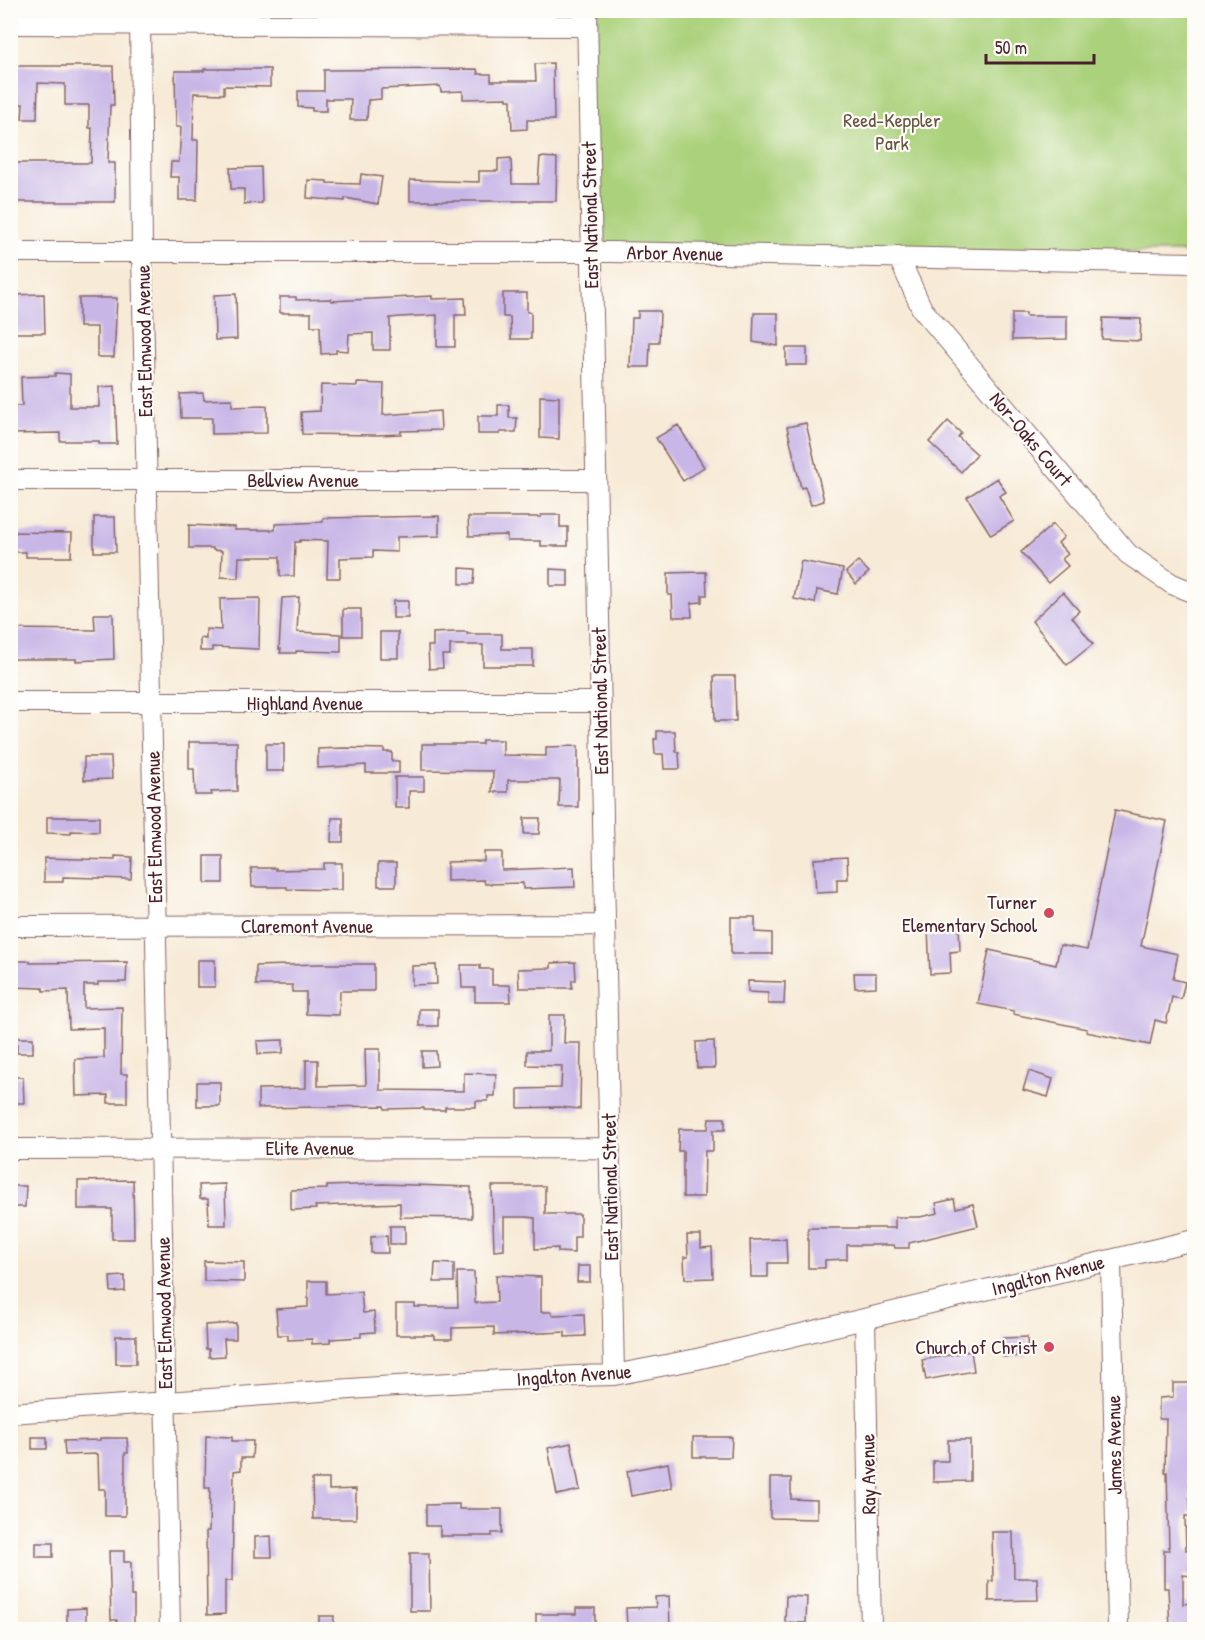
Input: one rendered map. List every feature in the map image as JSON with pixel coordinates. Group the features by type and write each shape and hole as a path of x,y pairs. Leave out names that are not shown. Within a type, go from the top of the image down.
{"street":[{"path":"10,24 140,17 587,18"},
{"name":"East Elmwood Avenue","path":"140,17 142,252 170,1629"},
{"name":"East National Street","path":"587,18 614,1375"},
{"name":"Arbor Avenue","path":"10,252 591,252 1194,263"},
{"name":"Nor-Oaks Court","path":"898,256 922,309 1128,554 1172,584 1194,593"},
{"name":"Bellview Avenue","path":"10,480 595,480"},
{"name":"Highland Avenue","path":"10,702 600,702"},
{"name":"Claremont Avenue","path":"10,926 604,925"},
{"name":"Elite Avenue","path":"10,1149 609,1148"},
{"name":"Ingalton Avenue","path":"10,1413 391,1386 614,1375 697,1359 1194,1240"},
{"name":"James Avenue","path":"1111,1260 1118,1629"},
{"name":"Ray Avenue","path":"865,1319 871,1629"}],"green space":[{"name":"Reed-Keppler Park","path":"587,11 1194,11 1194,252 590,252"}],"building":[{"path":"553,63 554,120 527,120 527,129 512,130 511,100 507,98 463,99 463,91 441,92 440,86 381,89 381,99 368,100 367,120 350,120 351,99 326,99 326,111 312,111 312,108 298,107 298,91 324,91 324,70 477,69 478,74 491,74 491,81 536,81 535,64"},
{"path":"10,66 113,66 114,105 110,105 108,163 115,163 115,202 10,202 10,163 91,163 92,128 89,128 89,105 65,105 65,84 38,83 37,119 22,119 23,104 10,105"},
{"path":"204,69 270,69 270,87 224,86 224,94 194,93 193,140 198,140 197,200 179,200 179,177 170,177 171,162 179,162 181,127 176,127 175,71 204,71"},
{"path":"540,157 557,158 556,201 410,201 410,180 479,182 479,171 498,171 498,159 511,158 512,184 538,184"},
{"path":"261,167 262,203 244,204 244,189 231,189 230,168"},
{"path":"361,174 382,177 378,204 345,198 345,201 307,198 308,180 360,184"},
{"path":"503,293 527,293 527,312 531,312 531,339 511,339 510,317 503,317"},
{"path":"44,294 45,333 10,333 10,295"},
{"path":"236,294 237,339 215,340 214,295"},
{"path":"432,296 432,299 465,298 466,315 455,315 455,347 437,347 437,315 390,318 390,350 373,350 373,333 349,334 348,351 336,350 336,353 321,354 320,326 311,326 311,313 280,313 280,297 296,297 296,300 331,299 331,301"},
{"path":"79,298 117,298 114,357 97,357 97,327 79,327"},
{"path":"638,311 660,311 659,342 650,342 649,367 630,367 632,318 638,318"},
{"path":"754,313 778,313 778,346 753,342"},
{"path":"1012,313 1026,313 1026,316 1067,316 1067,339 1012,340"},
{"path":"1103,318 1141,319 1140,341 1102,339"},
{"path":"786,348 807,348 807,365 786,365"},
{"path":"55,373 70,374 70,407 99,407 99,387 115,386 117,444 99,444 99,441 60,441 60,433 10,434 10,406 22,406 21,377 55,376"},
{"path":"357,383 384,384 383,415 440,411 441,430 401,431 401,434 376,435 302,434 301,412 320,411 321,385 357,386"},
{"path":"203,393 204,400 232,399 232,407 267,406 267,433 212,434 212,418 181,418 180,394"},
{"path":"540,396 559,397 559,439 540,438"},
{"path":"498,405 509,405 509,418 517,418 516,432 478,434 478,416 498,416"},
{"path":"948,421 961,433 958,437 977,454 961,472 929,442"},
{"path":"806,423 824,501 811,505 805,487 801,488 787,427"},
{"path":"678,425 704,467 683,481 656,438"},
{"path":"997,478 1006,492 999,496 1014,521 991,535 967,497"},
{"path":"541,515 560,515 560,527 568,527 568,546 541,546 541,541 507,541 507,535 469,536 468,517 541,517"},
{"path":"439,516 439,536 397,537 397,552 373,551 373,557 340,558 340,578 327,578 328,541 300,540 300,542 295,542 294,576 280,576 280,557 239,557 238,578 221,577 222,551 213,550 213,548 189,548 189,525 235,527 235,530 275,530 275,524 323,522 323,518"},
{"path":"94,517 115,517 116,552 94,552"},
{"path":"1053,524 1064,537 1058,543 1068,554 1062,559 1068,566 1048,583 1021,552"},
{"path":"10,532 72,533 71,557 26,557 26,552 10,552"},
{"path":"801,561 843,569 838,594 817,590 815,603 794,599"},
{"path":"858,561 869,572 856,584 846,572"},
{"path":"460,568 475,569 474,584 460,584"},
{"path":"550,569 568,570 568,586 550,586"},
{"path":"706,572 707,595 702,595 702,602 691,603 692,617 673,617 672,595 668,595 668,573"},
{"path":"1063,592 1079,611 1072,617 1093,644 1067,665 1032,621"},
{"path":"299,597 297,632 341,634 341,652 280,653 282,598"},
{"path":"260,598 259,649 212,647 212,651 200,651 200,638 206,639 206,629 221,630 220,599"},
{"path":"393,601 408,601 408,618 393,618"},
{"path":"343,609 361,609 361,636 343,636"},
{"path":"94,614 113,614 114,659 76,661 76,659 10,659 10,629 95,630"},
{"path":"380,632 398,632 398,658 380,658"},
{"path":"467,632 467,634 502,634 502,649 533,649 533,666 483,666 483,645 450,645 450,655 442,655 443,668 429,669 428,646 433,646 433,633"},
{"path":"714,676 735,676 736,721 715,721"},
{"path":"657,731 675,731 680,769 664,769 663,754 655,754 654,739 657,739"},
{"path":"482,740 503,740 503,755 546,756 546,747 578,746 578,807 559,807 560,780 508,780 508,792 492,792 493,771 422,770 422,744 482,744"},
{"path":"189,742 237,742 237,791 195,795 194,769 189,769"},
{"path":"266,744 284,744 284,771 266,771"},
{"path":"318,749 384,749 384,752 392,752 392,761 399,761 399,773 366,773 366,765 318,768"},
{"path":"84,757 111,757 112,779 84,780"},
{"path":"395,777 424,777 424,791 409,791 409,808 395,808"},
{"path":"1115,810 1167,821 1141,946 1178,954 1173,979 1185,982 1181,999 1172,997 1166,1023 1155,1020 1150,1045 1086,1032 1087,1029 1013,1014 1014,1011 978,1004 989,950 1056,965 1060,945 1087,950"},
{"path":"47,817 99,817 99,832 47,833"},
{"path":"332,818 343,818 343,842 331,842"},
{"path":"524,818 540,818 539,834 524,834"},
{"path":"484,852 502,852 502,870 574,867 575,887 523,889 523,883 485,884 484,880 447,881 447,862 484,861"},
{"path":"115,856 132,857 131,879 63,877 63,882 44,882 44,858 115,860"},
{"path":"205,856 223,856 223,883 205,883"},
{"path":"847,857 848,879 837,879 837,892 816,893 814,859"},
{"path":"324,863 342,863 342,890 252,887 251,868 324,869"},
{"path":"378,863 396,863 396,886 378,886"},
{"path":"731,917 755,917 755,932 772,933 772,954 731,954"},
{"path":"959,927 960,951 950,952 951,973 930,974 928,928"},
{"path":"197,960 215,960 215,987 197,987"},
{"path":"10,961 30,961 30,963 127,962 126,982 98,982 98,985 84,985 84,1008 122,1007 121,1074 127,1074 127,1103 108,1103 108,1095 76,1096 75,1059 104,1058 104,1028 69,1029 68,990 43,991 43,988 10,987"},
{"path":"575,962 576,980 572,980 572,988 519,988 518,969 551,968 551,963"},
{"path":"374,964 374,991 340,991 339,1015 306,1014 306,992 292,992 292,985 256,985 256,966"},
{"path":"436,965 437,984 412,985 412,966"},
{"path":"461,965 480,965 480,969 492,969 492,985 510,985 511,1002 475,1002 475,988 462,988"},
{"path":"854,973 876,973 876,987 855,988"},
{"path":"748,981 785,982 784,1004 768,1004 768,993 748,992"},
{"path":"419,1009 438,1009 438,1026 419,1026"},
{"path":"549,1015 565,1015 564,1043 581,1043 580,1109 518,1108 518,1089 561,1088 562,1066 527,1065 527,1051 549,1051"},
{"path":"17,1038 33,1038 33,1053 17,1053"},
{"path":"283,1040 283,1053 258,1054 257,1041"},
{"path":"714,1041 715,1068 697,1068 696,1042"},
{"path":"365,1049 380,1049 380,1090 464,1091 464,1073 496,1074 495,1096 488,1096 488,1101 476,1101 476,1107 445,1107 445,1110 385,1109 384,1106 258,1108 258,1089 306,1088 306,1060 318,1060 318,1086 366,1085"},
{"path":"422,1051 436,1051 437,1066 422,1067"},
{"path":"1029,1071 1053,1079 1048,1097 1023,1090"},
{"path":"10,1077 23,1077 24,1103 10,1103"},
{"path":"197,1082 220,1082 220,1106 197,1106"},
{"path":"709,1118 725,1118 725,1130 713,1130 713,1151 705,1151 704,1197 683,1197 683,1151 678,1151 679,1129 708,1129"},
{"path":"133,1180 134,1239 112,1239 112,1209 78,1209 78,1181"},
{"path":"225,1184 226,1225 209,1225 208,1199 200,1199 199,1185"},
{"path":"383,1184 471,1187 472,1218 400,1217 400,1203 315,1206 316,1209 291,1210 291,1190"},
{"path":"10,1186 26,1186 25,1207 10,1207"},
{"path":"492,1186 545,1186 545,1214 580,1214 580,1237 574,1237 574,1253 558,1252 558,1248 535,1249 535,1218 526,1217 504,1217 504,1250 494,1251"},
{"path":"954,1199 956,1208 973,1204 978,1226 909,1243 909,1248 895,1248 894,1245 847,1245 847,1259 825,1260 825,1268 808,1268 808,1228 895,1228 895,1217 920,1217 938,1213 936,1203"},
{"path":"390,1226 405,1226 405,1244 390,1244"},
{"path":"687,1235 701,1235 701,1248 712,1247 713,1278 685,1279 684,1257 688,1257"},
{"path":"387,1236 388,1253 371,1253 371,1237"},
{"path":"786,1239 787,1263 768,1263 768,1277 751,1277 750,1240"},
{"path":"204,1261 244,1262 244,1282 204,1281"},
{"path":"435,1263 454,1264 454,1282 434,1282"},
{"path":"578,1266 590,1266 590,1282 577,1282"},
{"path":"457,1272 474,1272 475,1303 497,1302 496,1275 541,1277 541,1312 552,1312 552,1315 584,1314 585,1336 565,1337 565,1332 494,1335 494,1327 452,1328 452,1339 434,1339 434,1335 396,1335 396,1304 415,1304 415,1307 458,1307"},
{"path":"125,1276 125,1291 111,1292 110,1277"},
{"path":"308,1281 326,1281 326,1294 361,1292 363,1313 374,1312 375,1332 361,1333 361,1337 330,1339 330,1343 312,1344 312,1339 288,1340 288,1335 278,1335 276,1309 308,1307"},
{"path":"236,1323 236,1339 224,1339 225,1356 209,1357 209,1349 206,1349 205,1325"},
{"path":"116,1336 136,1336 136,1364 116,1364"},
{"path":"1027,1337 1028,1356 1003,1357 1003,1338"},
{"path":"971,1351 974,1371 926,1380 922,1360"},
{"path":"1173,1383 1192,1383 1190,1516 1185,1516 1186,1550 1192,1550 1192,1576 1183,1575 1183,1604 1191,1603 1192,1629 1170,1629 1168,1588 1164,1588 1164,1550 1169,1550 1167,1472 1165,1472 1166,1419 1159,1419 1159,1398 1173,1397"},
{"path":"206,1436 232,1437 232,1441 253,1441 252,1458 241,1458 241,1470 234,1471 232,1581 225,1581 225,1614 207,1615 206,1531 209,1531 210,1488 205,1488"},
{"path":"32,1437 47,1437 47,1449 32,1449"},
{"path":"693,1437 732,1437 731,1457 693,1457"},
{"path":"100,1438 127,1438 125,1516 105,1516 105,1489 99,1489 98,1454 65,1455 64,1441 100,1440"},
{"path":"948,1440 970,1440 970,1481 933,1482 933,1461 948,1461"},
{"path":"571,1443 580,1490 557,1495 548,1448"},
{"path":"668,1463 672,1488 631,1496 627,1471"},
{"path":"770,1478 791,1478 791,1499 817,1500 817,1519 770,1518"},
{"path":"312,1479 329,1479 329,1490 356,1489 356,1519 313,1519"},
{"path":"459,1504 459,1509 502,1509 502,1533 492,1533 492,1536 440,1536 440,1526 426,1526 426,1505"},
{"path":"992,1532 1013,1532 1014,1578 1037,1578 1038,1600 989,1601 989,1581 993,1581"},
{"path":"271,1536 272,1557 255,1557 255,1537"},
{"path":"36,1543 53,1543 53,1557 36,1557"},
{"path":"109,1551 124,1551 124,1562 131,1562 134,1629 117,1629 117,1620 111,1620"},
{"path":"410,1553 429,1553 430,1611 410,1611"},
{"path":"669,1596 670,1629 627,1627 626,1608 656,1607 655,1597"},
{"path":"786,1596 807,1597 806,1623 785,1622"},
{"path":"86,1608 86,1622 67,1623 67,1609"},
{"path":"576,1608 595,1608 595,1629 536,1629 536,1614 576,1614"},
{"path":"319,1616 334,1616 333,1629 319,1629"}],"place":[{"name":"Turner Elementary School","path":"1049,913"},
{"name":"Church of Christ","path":"1049,1347"}]}
